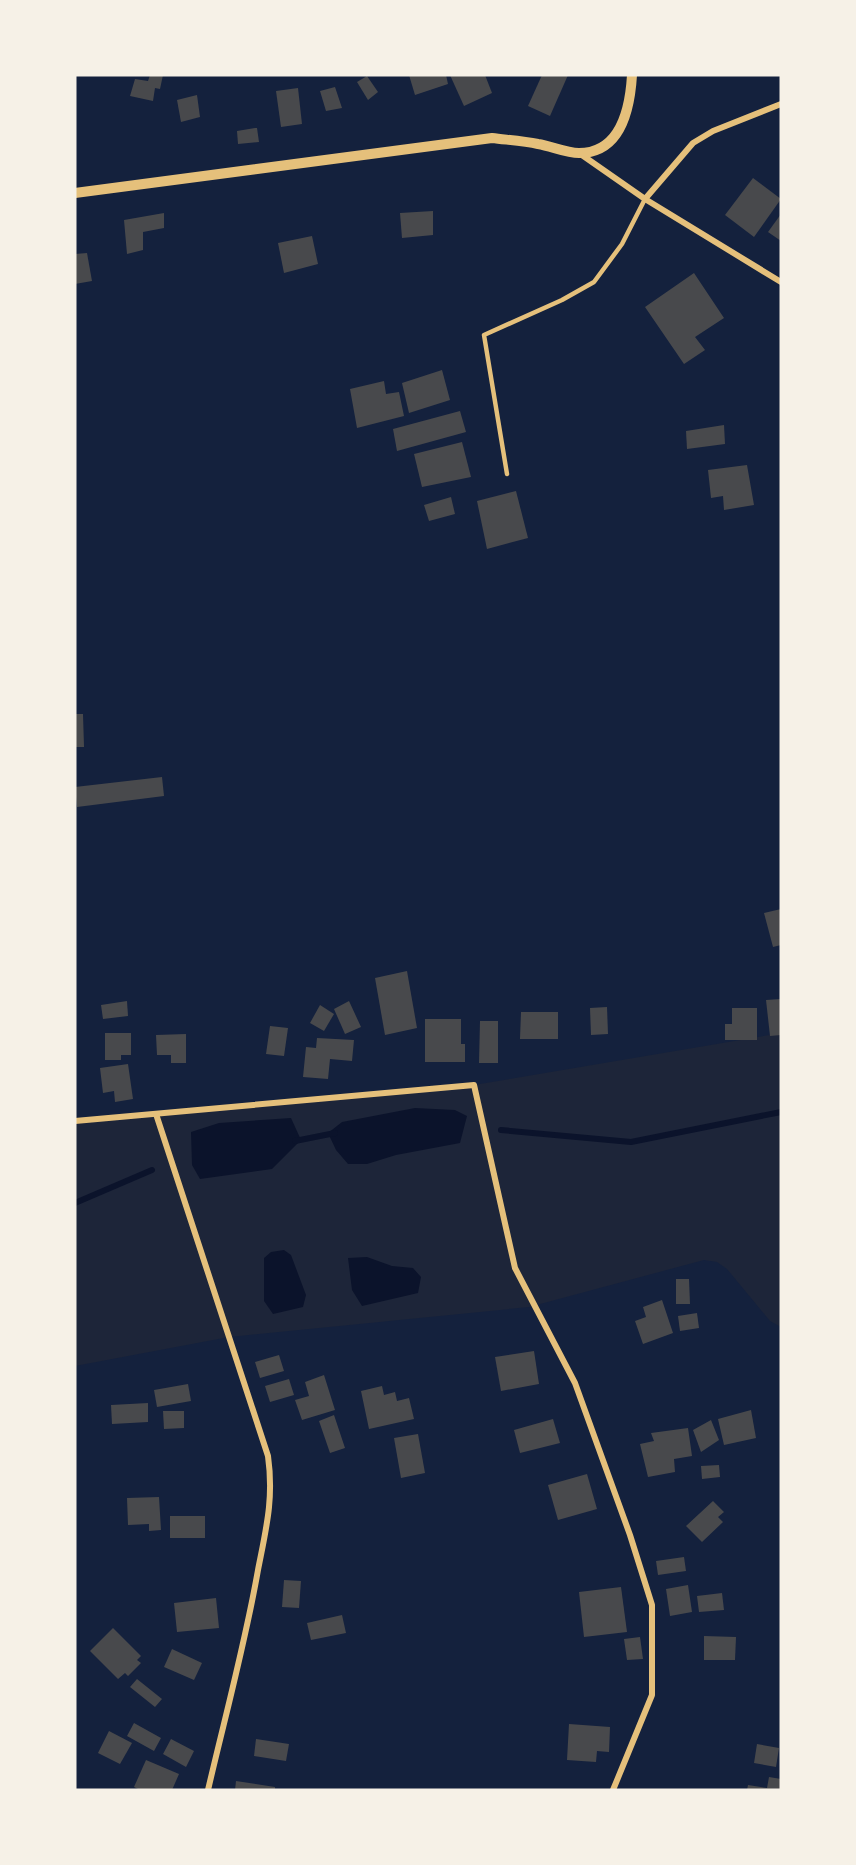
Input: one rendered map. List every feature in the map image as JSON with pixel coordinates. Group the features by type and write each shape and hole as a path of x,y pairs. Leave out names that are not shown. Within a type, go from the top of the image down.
{"street":[{"path":"578,153 602,149 618,132 631,98 632,75"},
{"path":"645,199 693,143 713,131 781,104"},
{"path":"75,193 492,138 538,144 578,153 645,199 781,282"},
{"path":"75,1121 474,1084 515,1268 575,1383 630,1535 652,1605 652,1695 613,1790"},
{"path":"156,1114 268,1456 271,1476 270,1504 249,1619 208,1790"}],"lane":[{"path":"507,474 483,335 562,300 594,282 622,244 645,199"}],"shaded area":[{"path":"781,1033 781,1327 770,1321 727,1269 717,1262 704,1260 529,1307 229,1337 75,1366 75,1121 474,1085"},
{"path":"415,1108 455,1110 467,1116 460,1143 396,1155 367,1164 348,1164 336,1150 328,1133 342,1122"},
{"path":"291,1118 301,1140 272,1169 200,1179 192,1165 191,1132 219,1123"},
{"path":"284,1250 291,1255 306,1295 303,1307 273,1314 264,1301 264,1258 271,1252"},
{"path":"367,1257 392,1266 413,1268 421,1277 418,1293 362,1306 352,1290 348,1258"}],"building":[{"path":"150,75 163,75 160,89 155,88 153,101 130,96 135,79 148,81"},
{"path":"409,75 446,75 448,84 415,95"},
{"path":"450,75 485,75 492,93 464,106"},
{"path":"542,75 568,75 550,116 528,106"},
{"path":"367,76 378,92 368,100 357,82"},
{"path":"335,87 342,108 326,111 320,91"},
{"path":"298,88 302,124 281,127 276,91"},
{"path":"197,95 200,117 181,122 177,100"},
{"path":"257,128 259,142 238,144 237,131"},
{"path":"753,178 781,199 754,237 725,215"},
{"path":"433,211 433,235 402,238 400,213"},
{"path":"164,213 164,228 143,232 143,250 127,254 124,220"},
{"path":"781,214 781,241 768,232"},
{"path":"312,236 318,264 284,273 278,243"},
{"path":"87,253 92,281 75,284 75,254"},
{"path":"694,273 724,318 695,337 705,350 684,364 645,307"},
{"path":"442,370 450,400 409,413 402,383"},
{"path":"384,381 386,394 399,392 404,416 357,428 350,389"},
{"path":"460,411 466,432 397,451 393,429"},
{"path":"724,425 725,444 687,449 686,431"},
{"path":"462,442 471,477 422,487 414,454"},
{"path":"747,465 754,505 724,510 723,496 711,498 708,470"},
{"path":"516,491 528,538 487,549 477,501"},
{"path":"451,497 455,514 429,521 424,505"},
{"path":"75,714 83,714 84,747 75,747"},
{"path":"162,777 164,796 77,807 75,787"},
{"path":"781,909 781,945 773,947 764,913"},
{"path":"407,971 417,1028 385,1035 375,978"},
{"path":"781,999 781,1035 770,1036 766,1000"},
{"path":"127,1001 128,1016 103,1019 101,1005"},
{"path":"349,1001 361,1027 345,1034 334,1009"},
{"path":"320,1005 334,1014 324,1031 310,1023"},
{"path":"607,1007 608,1034 591,1035 590,1008"},
{"path":"732,1008 757,1008 757,1040 725,1040 725,1024 732,1024"},
{"path":"521,1012 558,1012 558,1039 520,1039"},
{"path":"425,1019 461,1019 461,1044 465,1044 465,1062 425,1062"},
{"path":"480,1021 498,1021 498,1063 479,1063"},
{"path":"270,1026 288,1028 284,1056 266,1054"},
{"path":"105,1033 131,1033 131,1055 121,1055 121,1060 105,1060"},
{"path":"186,1034 186,1063 171,1063 171,1055 157,1055 156,1035"},
{"path":"317,1038 354,1040 352,1061 330,1059 328,1079 303,1077 306,1047 316,1048"},
{"path":"128,1064 133,1099 115,1102 114,1091 103,1093 100,1068"},
{"path":"676,1279 689,1279 690,1304 676,1304"},
{"path":"662,1300 673,1333 643,1344 635,1321 646,1317 643,1307"},
{"path":"697,1313 699,1328 680,1331 678,1316"},
{"path":"534,1351 539,1384 501,1391 495,1357"},
{"path":"279,1355 284,1371 260,1378 255,1362"},
{"path":"324,1375 335,1410 302,1420 295,1400 309,1396 305,1382"},
{"path":"289,1379 294,1395 270,1402 265,1386"},
{"path":"188,1384 191,1401 157,1407 154,1390"},
{"path":"382,1386 384,1395 395,1392 397,1401 409,1398 414,1419 369,1429 361,1391"},
{"path":"148,1403 148,1422 112,1424 111,1405"},
{"path":"751,1410 756,1438 724,1445 718,1419"},
{"path":"163,1411 184,1411 184,1428 164,1429"},
{"path":"334,1415 345,1448 330,1453 319,1421"},
{"path":"553,1419 560,1443 520,1453 514,1430"},
{"path":"711,1420 719,1440 701,1452 693,1430"},
{"path":"688,1428 692,1456 674,1459 675,1472 648,1477 640,1444 654,1441 651,1433"},
{"path":"418,1434 425,1473 401,1478 394,1438"},
{"path":"719,1465 720,1477 702,1479 701,1466"},
{"path":"587,1474 597,1509 558,1520 548,1485"},
{"path":"159,1497 161,1530 149,1531 149,1524 128,1525 127,1498"},
{"path":"713,1501 724,1512 718,1517 723,1522 702,1542 686,1526"},
{"path":"170,1516 205,1516 205,1538 170,1538"},
{"path":"684,1557 686,1571 658,1575 656,1561"},
{"path":"284,1580 301,1581 299,1608 282,1607"},
{"path":"688,1585 692,1612 670,1616 666,1589"},
{"path":"621,1587 627,1632 584,1637 579,1592"},
{"path":"722,1593 724,1610 699,1612 697,1596"},
{"path":"216,1598 219,1628 177,1632 174,1603"},
{"path":"342,1615 346,1633 311,1640 307,1623"},
{"path":"113,1628 141,1656 137,1660 141,1663 128,1676 125,1673 118,1679 90,1651"},
{"path":"704,1636 736,1637 735,1660 704,1660"},
{"path":"640,1637 643,1659 627,1660 624,1639"},
{"path":"172,1649 202,1663 194,1680 164,1667"},
{"path":"137,1679 162,1699 155,1707 130,1687"},
{"path":"134,1723 161,1738 154,1751 127,1736"},
{"path":"569,1724 610,1727 609,1752 597,1751 596,1762 567,1760"},
{"path":"109,1731 132,1743 120,1764 98,1753"},
{"path":"171,1739 194,1751 186,1767 163,1754"},
{"path":"256,1739 289,1744 286,1761 254,1756"},
{"path":"757,1744 779,1748 776,1767 754,1763"},
{"path":"146,1760 179,1774 172,1790 140,1790 134,1787"},
{"path":"769,1777 781,1779 781,1790 747,1790 748,1785 767,1788"},
{"path":"236,1781 275,1787 275,1790 235,1790"}],"waterway":[{"path":"501,1130 631,1142 781,1112"},
{"path":"295,1141 335,1133"},
{"path":"75,1203 152,1170"}]}
